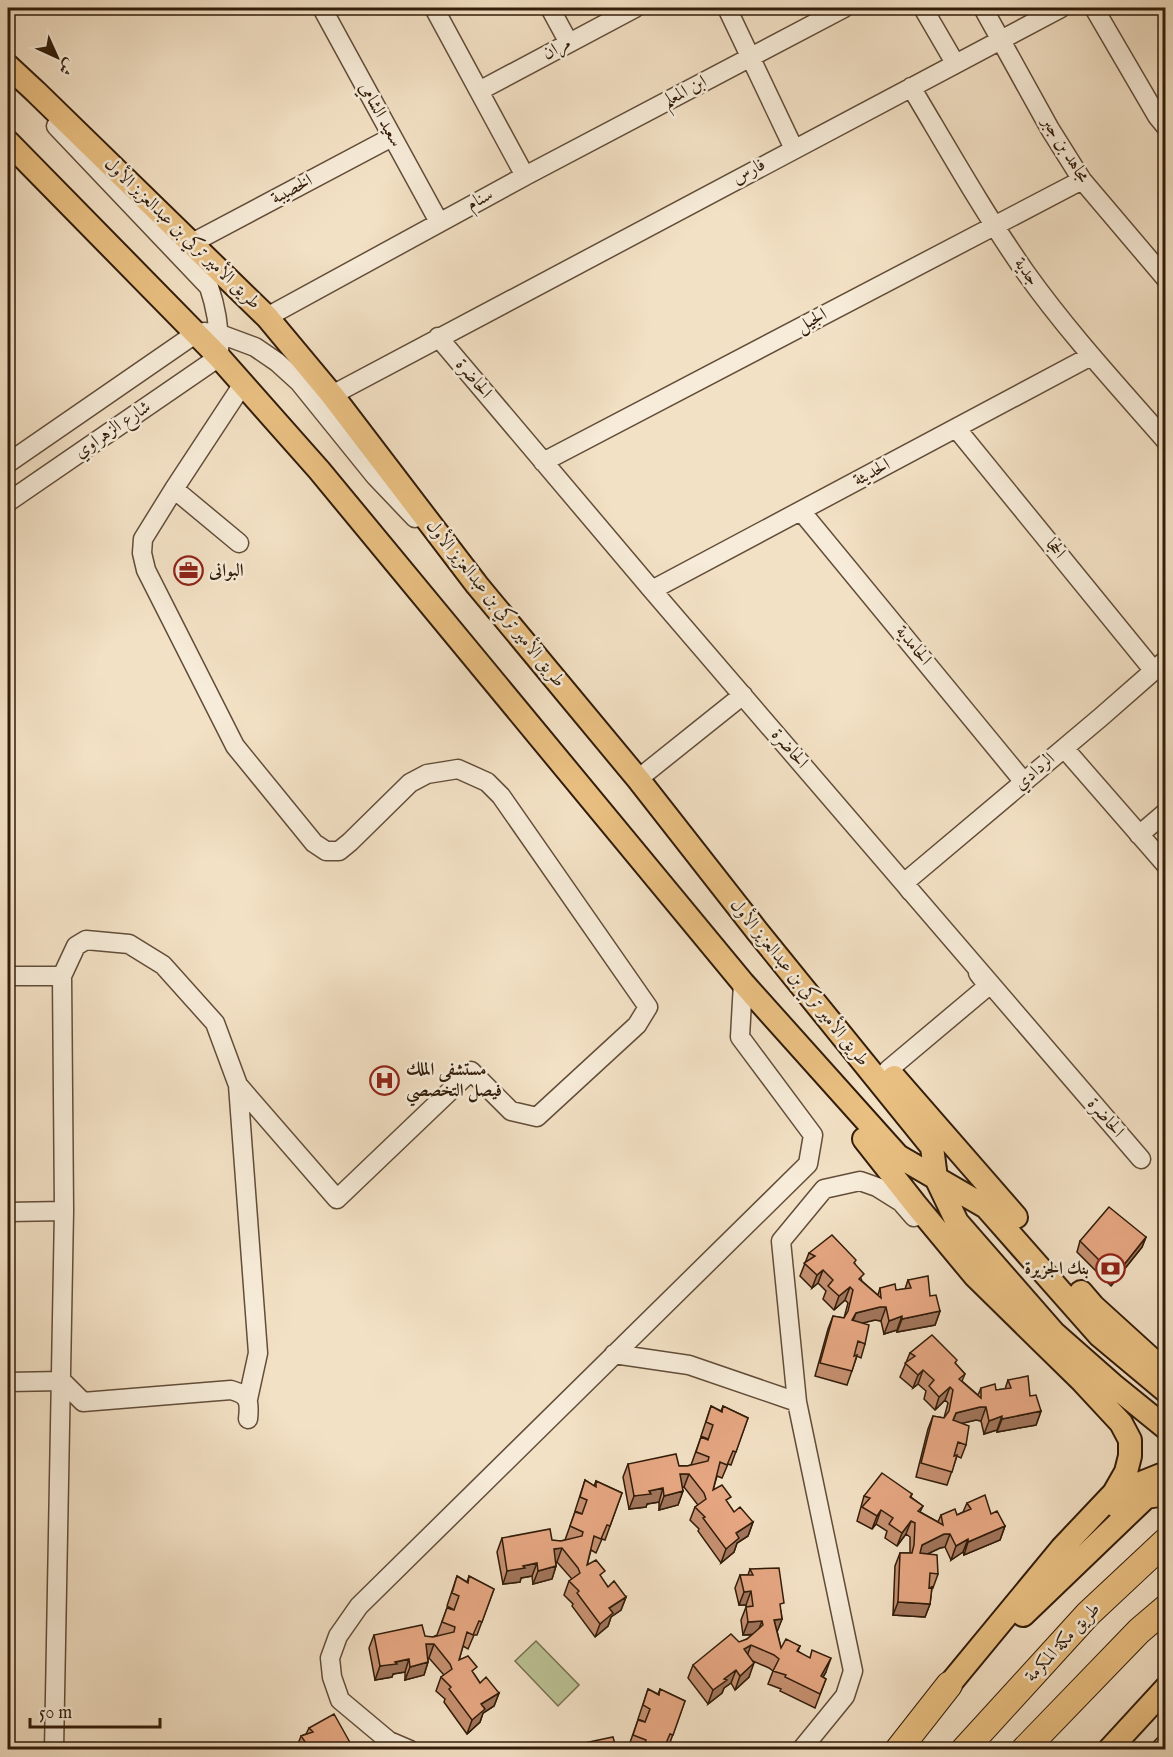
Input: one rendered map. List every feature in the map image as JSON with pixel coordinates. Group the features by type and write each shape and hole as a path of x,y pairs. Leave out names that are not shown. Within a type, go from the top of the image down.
{"highway":[{"name":"طريق مكة المكرمة","path":"964,1749 1088,1614 1166,1541"},
{"path":"1024,1749 1139,1631 1166,1608"},
{"path":"898,1749 950,1685"}],"main road":[{"name":"طريق الأمير تركي بن عبدالعزيز الأول","path":"8,66 267,317 332,394 477,585 638,779 757,932 932,1147 936,1178 957,1222 1054,1333 1166,1428"},
{"name":"طريق الأمير تركي بن عبدالعزيز الأول","path":"8,142 219,357 319,470 743,983 898,1156 986,1207 1099,1335 1166,1391"},
{"path":"757,932 826,999 1093,1306 1166,1370"},
{"path":"743,983 916,1205 975,1276 1082,1381 1121,1423 1130,1440 1130,1456 1126,1472 1114,1493 1062,1548 950,1685"},
{"path":"890,1749 1136,1485 1166,1473"},
{"path":"950,1685 1146,1497 1166,1494"},
{"path":"1109,1749 1166,1688"}],"street":[{"name":"سعيد الشامي","path":"322,8 439,222"},
{"path":"434,8 525,176"},
{"path":"550,8 568,43"},
{"name":"مران","path":"479,91 635,8"},
{"path":"727,8 794,149"},
{"name":"ابن المعلم","path":"525,176 844,8"},
{"path":"923,8 955,63"},
{"name":"مجاهد بن جبر","path":"983,8 1050,129 1082,180 1162,268"},
{"name":"فارس","path":"332,394 1061,8"},
{"path":"1094,8 1157,116 1166,127"},
{"path":"8,74 209,287 215,304 220,334 219,357"},
{"name":"جدية","path":"911,87 993,225 1028,275 1091,356 1166,441"},
{"name":"الخصيبة","path":"192,243 392,137"},
{"name":"سنام","path":"267,317 525,176"},
{"name":"الجيل","path":"543,462 1082,180"},
{"path":"8,463 195,334 204,332 220,334 255,347 277,362 299,382 375,476 477,585"},
{"name":"الحاضرة","path":"438,338 1141,1160"},
{"name":"الحديثة","path":"652,590 1091,356"},
{"name":"شارع الزهراوي","path":"8,502 219,357"},
{"path":"238,1085 337,1199 471,1071 511,1111 537,1117 637,1025 648,1006 501,796 487,782 458,769 427,774 410,783 339,851 326,851 314,843 235,747 146,570 142,553 143,539 243,384"},
{"name":"الحجا","path":"956,428 1160,666"},
{"path":"174,489 239,543"},
{"name":"الحامدية","path":"801,511 1024,782"},
{"name":"الردادي","path":"904,882 1160,666"},
{"path":"638,779 743,695"},
{"path":"1064,748 1166,865"},
{"path":"1139,835 1166,812"},
{"path":"888,1070 988,986 904,882"},
{"path":"54,1749 64,1211 62,976 76,946 86,940 129,944 164,965 215,1023 238,1085 258,1353 248,1399 248,1419"},
{"path":"8,976 62,976"},
{"path":"410,1749 389,1741 340,1700 332,1677 330,1658 338,1636 359,1606 808,1164 813,1135 740,1037 743,983"},
{"path":"801,1749 845,1696 853,1671 797,1402 781,1241 824,1189 860,1180 877,1187 901,1202 937,1243 975,1276"},
{"path":"8,1212 64,1211"},
{"path":"614,1354 689,1365 797,1402"},
{"path":"8,1382 62,1381 83,1402 231,1390 241,1393 248,1399"}],"green space":[{"path":"536,1641 579,1685 558,1706 515,1661"}],"building":[{"name":"بنك الجزيرة","path":"1109,1207 1146,1237 1115,1276 1080,1241"},
{"path":"832,1235 856,1260 854,1263 864,1274 859,1279 881,1298 880,1288 895,1284 896,1290 911,1288 908,1280 928,1276 930,1296 936,1295 940,1311 902,1319 902,1316 889,1321 886,1307 856,1313 852,1320 869,1325 865,1344 858,1341 852,1371 820,1363 833,1316 844,1318 853,1290 850,1287 839,1296 828,1286 833,1280 823,1270 817,1275 804,1263 815,1256 809,1253"},
{"path":"932,1335 957,1360 955,1363 965,1374 959,1379 981,1398 981,1388 995,1384 996,1390 1011,1388 1008,1380 1028,1376 1030,1396 1036,1395 1041,1411 1002,1419 1002,1416 989,1421 986,1407 956,1413 953,1420 969,1426 966,1445 958,1442 952,1472 921,1463 933,1416 944,1418 949,1411 953,1390 950,1387 939,1397 929,1386 934,1380 923,1370 918,1375 905,1363 915,1356 910,1353"},
{"path":"711,1406 722,1412 723,1406 748,1418 736,1452 733,1451 727,1465 720,1462 713,1490 722,1485 731,1497 726,1500 734,1512 740,1507 753,1522 736,1533 739,1538 726,1549 703,1518 705,1517 695,1507 706,1499 689,1474 680,1474 683,1491 664,1496 663,1488 649,1491 651,1494 634,1496 628,1464 676,1454 679,1466 708,1461 709,1457 696,1452 701,1437 708,1440 713,1425 706,1422"},
{"path":"882,1473 912,1494 910,1497 923,1506 918,1511 943,1525 941,1515 955,1509 957,1515 971,1509 967,1503 985,1495 991,1514 997,1511 1005,1526 968,1542 968,1539 956,1546 950,1534 944,1534 922,1545 920,1553 937,1555 938,1574 930,1573 929,1588 932,1587 930,1604 898,1602 900,1553 912,1553 915,1523 911,1521 902,1533 889,1524 893,1518 881,1510 877,1516 862,1507 870,1498 864,1496"},
{"path":"585,1480 596,1487 596,1481 622,1493 610,1526 607,1525 601,1539 594,1536 587,1565 596,1560 605,1571 600,1575 608,1587 614,1581 626,1597 609,1608 613,1613 600,1624 577,1593 579,1591 569,1581 580,1573 562,1548 554,1549 556,1566 538,1571 537,1563 507,1571 502,1538 550,1529 552,1540 561,1541 582,1536 583,1532 570,1526 575,1512 582,1514 587,1500 580,1497"},
{"path":"779,1568 784,1603 780,1604 782,1619 774,1620 781,1648 786,1639 800,1646 797,1651 810,1658 812,1650 831,1658 821,1676 826,1679 820,1694 785,1677 786,1675 773,1671 779,1659 751,1645 744,1649 754,1663 740,1676 736,1670 713,1690 693,1665 731,1634 739,1642 747,1639 763,1625 762,1621 748,1622 746,1607 753,1606 751,1591 744,1592 740,1575 753,1575 750,1569"},
{"path":"457,1576 468,1583 469,1576 494,1589 482,1622 479,1621 473,1635 467,1632 459,1660 468,1656 477,1667 472,1671 480,1683 486,1677 499,1693 481,1704 485,1709 472,1720 449,1689 451,1687 441,1677 452,1669 434,1644 426,1644 428,1662 410,1667 409,1659 395,1662 397,1664 380,1666 374,1635 422,1625 425,1636 433,1637 454,1632 455,1627 442,1622 447,1608 454,1610 459,1596 452,1593"},
{"path":"648,1689 659,1695 660,1689 685,1701 673,1735 670,1734 664,1748 657,1745 656,1749 624,1749 645,1744 646,1740 633,1735 638,1720 645,1722 650,1709 643,1705"},
{"path":"334,1714 352,1746 350,1749 319,1749 317,1747 310,1749 301,1736 313,1732 309,1728"},
{"path":"1166,1729 1166,1749 1147,1749"},
{"path":"613,1737 616,1748 624,1749 565,1749 565,1747"}],"place":[{"name":"البوانى","path":"188,571"},
{"name":"مستشفى الملك فيصل التخصصي","path":"385,1080"},
{"name":"بنك الجزيرة","path":"1110,1269"}]}
